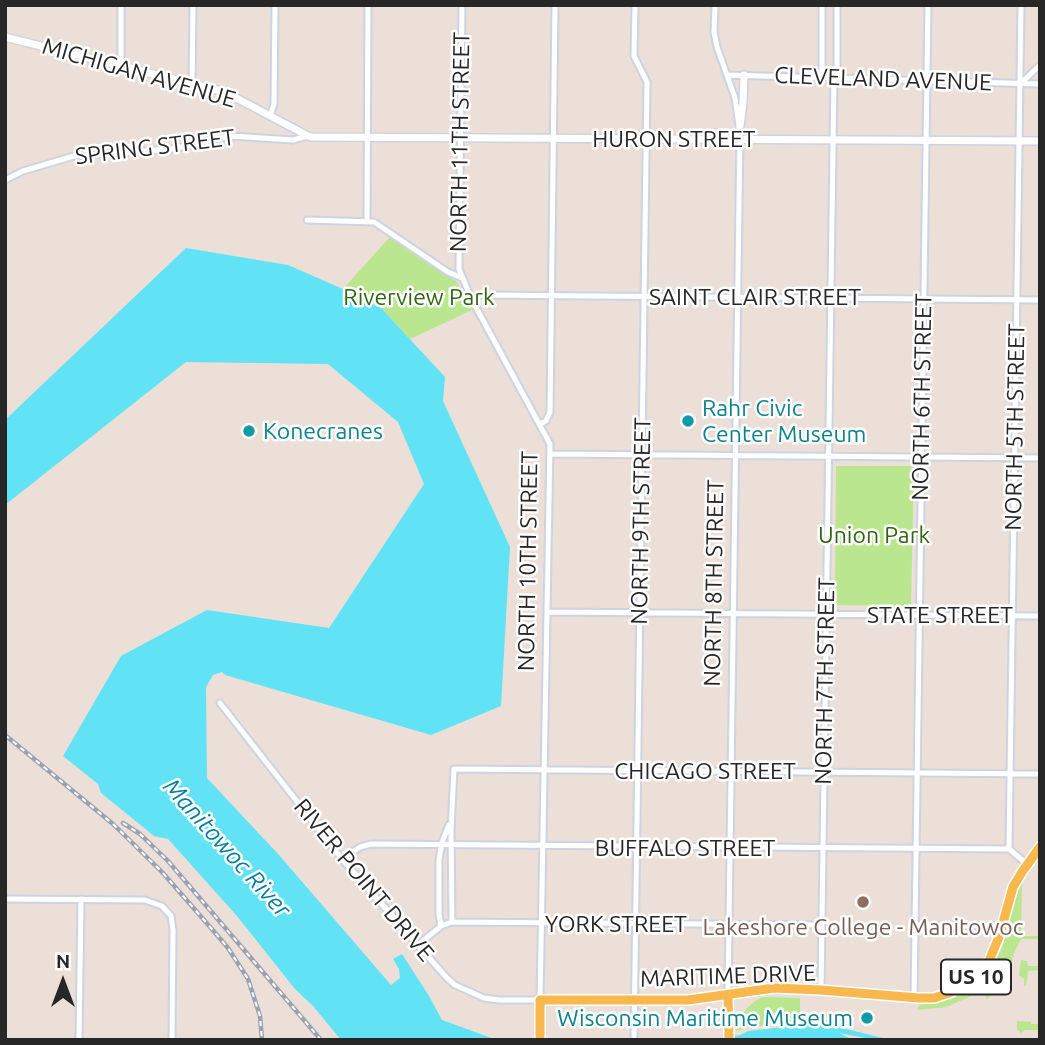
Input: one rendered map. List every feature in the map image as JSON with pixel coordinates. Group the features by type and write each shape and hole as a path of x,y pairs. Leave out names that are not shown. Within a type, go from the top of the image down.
{"main road":[{"name":"MARITIME DRIVE","path":"540,1000 688,1000 770,989 821,990 914,998 941,996 969,983 989,961 1016,881 1040,847"},
{"name":"NORTH 8TH STREET","path":"727,995 729,1037"},
{"name":"NORTH 10TH STREET","path":"540,1000 540,1040"}],"street":[{"path":"121,5 121,65"},
{"path":"192,83 193,5"},
{"path":"270,116 274,104 275,5"},
{"path":"367,221 369,5"},
{"name":"NORTH 11TH STREET","path":"462,5 459,269 471,298 540,424"},
{"name":"NORTH 10TH STREET","path":"540,1000 551,454 550,444 540,424 546,421 550,412 555,5"},
{"name":"NORTH 9TH STREET","path":"634,1040 647,138 647,82 634,56 635,5"},
{"name":"NORTH 8TH STREET","path":"715,5 716,39 735,98 740,126 727,995"},
{"path":"822,5 822,76"},
{"name":"NORTH 7TH STREET","path":"821,990 837,5"},
{"name":"NORTH 6TH STREET","path":"914,998 928,5"},
{"name":"NORTH 5TH STREET","path":"1009,849 1021,5"},
{"name":"MICHIGAN AVENUE","path":"5,37 225,93 308,136"},
{"path":"1020,84 1040,65"},
{"name":"CLEVELAND AVENUE","path":"727,75 1040,84"},
{"path":"740,126 744,75"},
{"name":"SPRING STREET","path":"5,180 23,171 74,156 172,149 230,136 293,140 308,136"},
{"name":"HURON STREET","path":"308,136 1040,141"},
{"path":"307,220 374,222 448,272 462,278"},
{"name":"SAINT CLAIR STREET","path":"471,298 483,295 1040,300"},
{"path":"551,454 1040,458"},
{"name":"STATE STREET","path":"547,612 1040,616"},
{"name":"RIVER POINT DRIVE","path":"220,703 342,859 447,978 455,985 484,998 540,1000"},
{"name":"CHICAGO STREET","path":"451,822 453,769 1040,774"},
{"path":"441,926 441,846 451,822"},
{"path":"451,822 452,922"},
{"name":"BUFFALO STREET","path":"342,859 360,847 371,844 1009,849"},
{"path":"1009,849 1027,864"},
{"path":"5,899 145,900 162,906 171,916 173,930 172,1040"},
{"path":"79,1040 81,899"},
{"name":"YORK STREET","path":"418,945 441,926 452,922 822,925"},
{"path":"915,925 1002,926"}],"green space":[{"name":"Riverview Park","path":"390,237 456,281 472,310 410,339 381,308 343,289"},
{"name":"Union Park","path":"836,466 914,466 911,606 835,605"},
{"path":"1022,882 1021,936 1040,936 1040,939 1021,939 1013,955 1011,971 1009,970 1002,980 1001,986 987,975 1002,949 1014,901"},
{"path":"1021,960 1027,961 1028,966 1040,966 1040,970 1028,971 1026,986 1019,975"},
{"path":"979,984 991,995 987,999 980,989 976,990 976,994 946,1007 917,1010 920,1005 952,999"},
{"path":"763,997 800,998 800,1016 818,1017 819,1012 821,1020 736,1031 746,1009"},
{"path":"1017,1021 1040,1024 1040,1030 1025,1030 1021,1033 1017,1029"}],"water":[{"name":"Manitowoc River","path":"186,248 288,265 343,289 381,308 445,377 443,401 510,547 501,706 431,735 222,672 213,675 206,687 207,778 279,855 391,985 400,978 399,969 393,959 402,954 442,1020 497,1040 341,1040 168,839 154,836 101,793 98,784 63,756 121,656 207,610 329,628 424,484 398,422 328,364 186,362 5,505 5,420"},
{"path":"830,1025 891,1040 875,1040 839,1033 853,1040 708,1040 749,1031"}],"railway":[{"path":"5,735 113,824 162,872 228,948 248,979 260,1016 262,1040"},
{"path":"123,823 140,834 168,861 321,1040"}],"place":[{"name":"Rahr Civic Center Museum","path":"688,421"},
{"name":"Konecranes","path":"249,431"},
{"name":"Lakeshore College - Manitowoc","path":"863,902"},
{"name":"Wisconsin Maritime Museum","path":"867,1018"}]}
